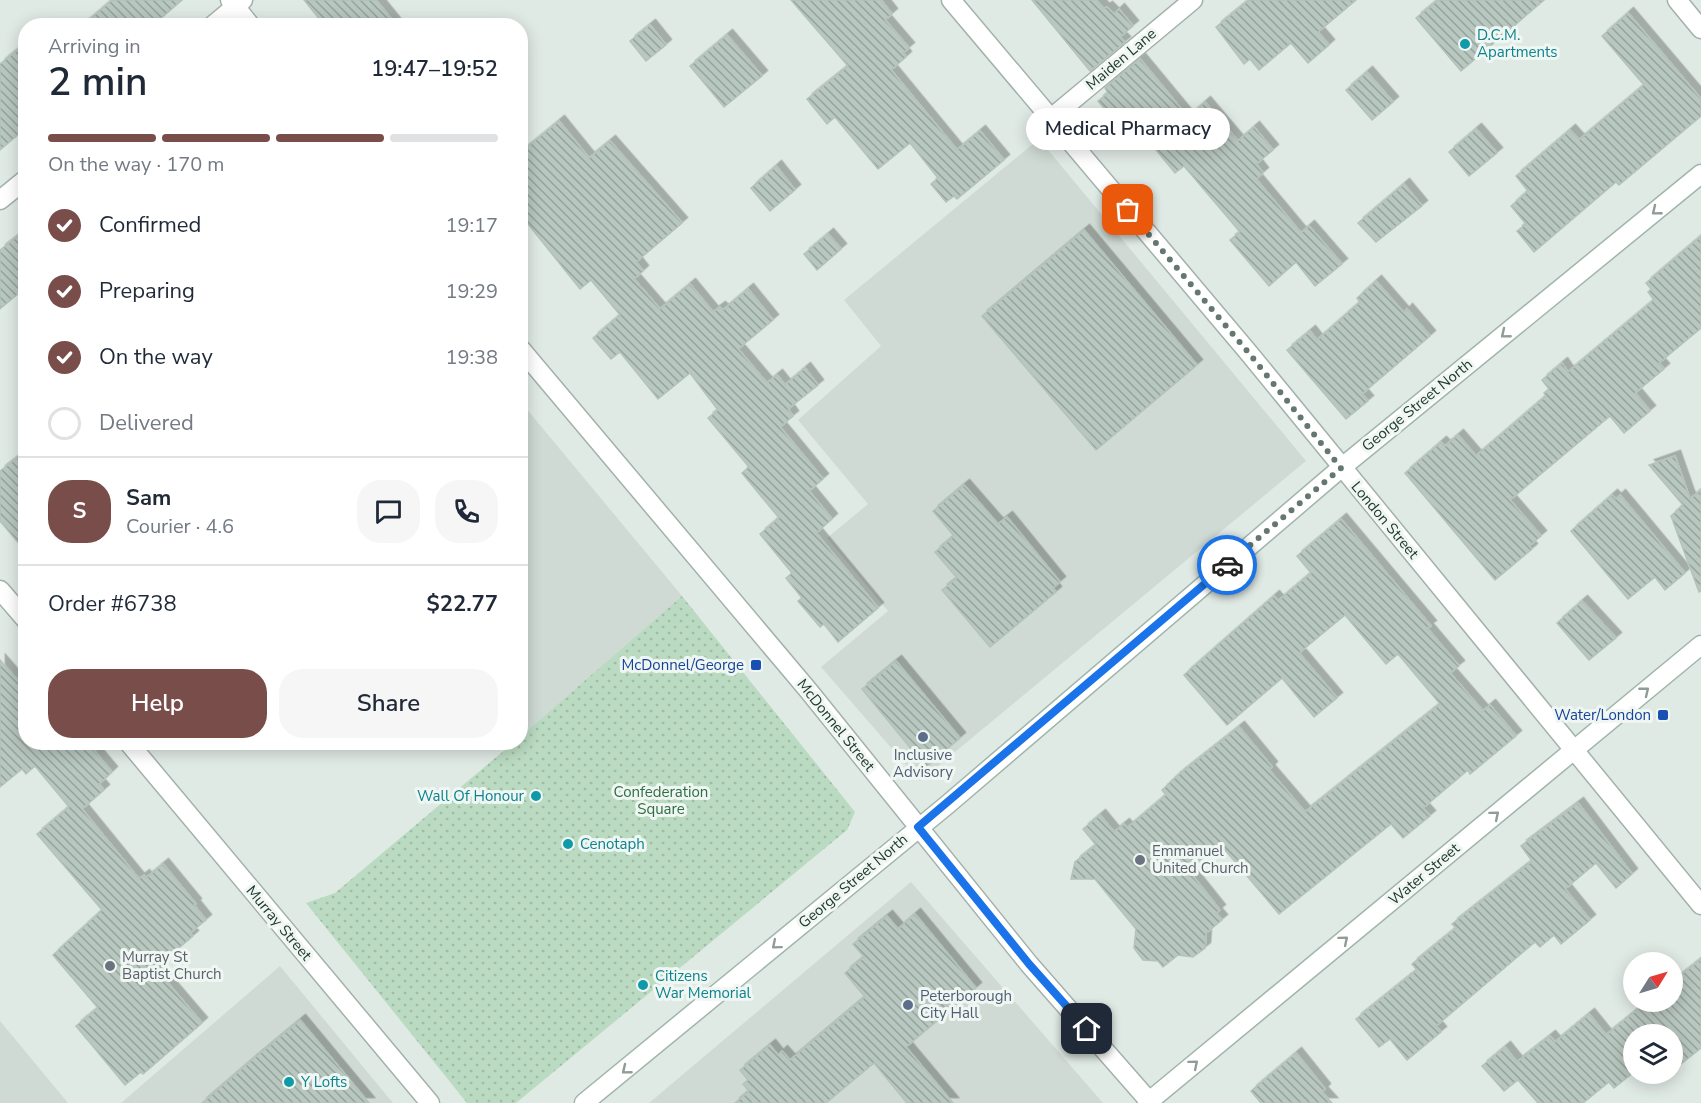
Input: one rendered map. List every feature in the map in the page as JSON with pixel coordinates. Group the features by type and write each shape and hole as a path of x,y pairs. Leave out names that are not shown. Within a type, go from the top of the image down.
{"street":[{"name":"London Street","path":"951,0 1248,352 1701,905"},
{"name":"Maiden Lane","path":"1050,119 1193,0"},
{"path":"1677,0 1701,29"},
{"path":"220,18 236,2 246,18"},
{"name":"George Street North","path":"584,1103 701,1010 1341,468 1701,174"},
{"path":"0,200 18,185"},
{"name":"McDonnel Street","path":"528,358 808,690 1029,964 1149,1102"},
{"path":"0,590 18,611"},
{"name":"Water Street","path":"1149,1102 1701,645"},
{"name":"Murray Street","path":"135,750 430,1103"}],"shaded area":[{"path":"1039,139 1306,461 920,781 821,667 888,611 827,538 868,504 798,420 881,346 844,300"},
{"path":"528,411 682,596 528,730"},
{"path":"911,882 1103,1103 649,1103"},
{"path":"280,966 393,1103 121,1103"},
{"path":"0,1021 68,1103 0,1103"}],"green space":[{"name":"Confederation Square","path":"682,596 855,812 847,830 516,1103 467,1103 306,903 335,893 505,750 528,750 528,730"}],"building":[{"path":"112,0 182,0 161,18 91,18"},
{"path":"304,0 376,0 391,18 319,18"},
{"path":"791,0 881,0 892,14 885,20 909,48 903,53 906,57 891,70 957,150 980,131 1004,160 957,199 954,196 946,202 931,184 938,178 910,143 878,169 835,117 827,124 807,99 848,66"},
{"path":"1032,0 1096,0 1104,9 1107,7 1114,14 1119,9 1133,26 1120,37 1125,42 1090,71"},
{"path":"1249,0 1356,0 1318,32 1329,45 1308,63 1291,43 1259,70 1250,59 1244,64 1216,27"},
{"name":"D.C.M. Apartments","path":"1438,0 1544,0 1461,71 1416,18"},
{"path":"1628,13 1701,99 1701,116 1619,185 1616,182 1534,252 1517,231 1526,224 1511,206 1528,191 1516,176 1570,130 1579,140 1644,85 1602,36"},
{"path":"650,25 666,45 646,61 630,41"},
{"path":"727,35 762,76 724,107 690,66"},
{"path":"18,49 18,135 0,150 0,64"},
{"path":"1140,59 1188,117 1205,102 1238,141 1254,127 1273,150 1256,164 1263,173 1256,179 1301,233 1309,226 1342,264 1315,286 1296,262 1269,286 1230,240 1240,232 1184,166 1175,173 1139,129 1129,138 1098,101 1108,93 1105,88"},
{"path":"1367,72 1393,102 1372,120 1346,90"},
{"path":"559,121 589,158 610,141 682,223 636,262 643,271 634,279 660,309 690,284 713,312 720,307 723,310 748,289 773,320 738,349 767,383 777,375 785,385 805,368 818,385 788,409 793,416 780,427 823,479 809,491 832,519 816,533 878,608 838,642 824,624 820,627 798,601 802,598 786,578 792,573 760,534 779,518 742,473 749,467 708,418 718,410 690,373 658,399 620,352 611,359 593,338 620,315 591,280 580,289 528,224 528,146"},
{"path":"1476,129 1497,153 1469,176 1449,152"},
{"path":"776,166 795,190 770,211 751,188"},
{"path":"1404,184 1422,206 1376,242 1358,223"},
{"path":"1084,230 1197,365 1096,450 982,316"},
{"path":"828,234 841,249 817,270 804,254"},
{"path":"18,236 18,294 0,309 0,250"},
{"path":"1701,236 1701,328 1659,363 1664,369 1635,393 1650,411 1624,433 1610,416 1510,500 1541,536 1529,546 1532,549 1495,580 1405,473 1441,442 1445,446 1458,435 1476,456 1546,396 1544,393 1549,389 1542,380 1562,363 1568,372 1654,300 1648,292 1651,289 1646,283"},
{"path":"1376,281 1404,313 1407,309 1430,336 1362,394 1368,401 1346,419 1287,350 1310,331 1317,340 1360,302 1357,298"},
{"path":"1675,456 1690,499 1701,490 1701,591 1699,592 1671,516 1683,505 1649,465"},
{"path":"18,457 18,542 0,521 0,471"},
{"path":"964,485 998,524 1007,517 1060,582 1053,588 1056,592 990,647 942,590 957,578 935,552 954,536 933,511"},
{"path":"1612,495 1616,499 1620,495 1685,573 1665,590 1655,577 1628,599 1571,531"},
{"path":"1341,519 1431,626 1427,628 1459,666 1450,673 1483,711 1490,705 1516,736 1470,774 1468,770 1423,808 1430,816 1403,838 1391,824 1279,914 1220,844 1188,870 1220,910 1216,913 1222,920 1206,933 1205,948 1193,957 1178,955 1163,967 1158,961 1143,960 1134,948 1136,929 1095,879 1071,879 1075,862 1096,845 1083,829 1100,815 1114,832 1124,824 1127,828 1166,795 1162,790 1177,776 1239,727 1272,767 1269,770 1305,812 1440,704 1398,654 1386,664 1345,615 1299,653 1337,698 1314,717 1282,678 1227,725 1184,675 1274,596 1278,601 1311,573 1297,556"},
{"path":"1582,601 1616,638 1589,660 1557,623"},
{"name":"Murray St Baptist Church","path":"0,660 18,681 18,750 94,750 112,772 99,784 104,790 82,809 139,879 144,875 146,878 163,864 196,904 194,905 206,920 190,933 193,936 155,968 202,1023 143,1074 141,1072 125,1085 76,1026 98,1008 53,955 102,910 37,834 69,807 35,766 26,774 22,769 0,787"},
{"path":"896,661 960,738 926,767 862,689"},
{"path":"1578,803 1632,874 1616,888 1596,863 1565,889 1590,920 1561,944 1554,935 1540,947 1535,942 1436,1026 1441,1032 1407,1060 1390,1039 1379,1047 1356,1019 1417,970 1412,964 1456,928 1452,924 1532,861 1521,846"},
{"name":"Peterborough City Hall","path":"915,914 976,988 906,1047 953,1103 907,1103 874,1063 826,1103 735,1103 749,1091 743,1084 748,1080 740,1070 770,1045 778,1055 782,1051 790,1060 865,997 845,973 864,957 853,944 887,916 898,929"},
{"path":"1701,959 1701,1048 1683,1062 1683,1024 1623,1024 1623,1081 1614,1088 1609,1082 1583,1103 1538,1103 1518,1080 1504,1091 1482,1066 1505,1047 1517,1062 1550,1036 1555,1042 1589,1014 1606,1035 1635,1012 1683,1012 1683,973"},
{"name":"Y Lofts","path":"300,1020 369,1103 202,1103 252,1060"},
{"path":"1296,1053 1325,1089 1322,1092 1332,1103 1261,1103 1251,1091"}],"way so far":[{"path":"1128,210 1248,352 1341,468 1227,565"}],"place":[{"name":"D.C.M. Apartments","path":"1465,44"},
{"name":"Medical Pharmacy","path":"1128,210"},
{"name":"McDonnel/George","path":"756,665"},
{"name":"Water/London","path":"1663,715"},
{"name":"Inclusive Advisory","path":"923,737"},
{"name":"Wall Of Honour","path":"536,796"},
{"name":"Cenotaph","path":"568,844"},
{"name":"Emmanuel United Church","path":"1140,860"},
{"name":"Murray St Baptist Church","path":"110,966"},
{"name":"Citizens War Memorial","path":"643,985"},
{"name":"Peterborough City Hall","path":"908,1005"},
{"name":"Y Lofts","path":"289,1082"}],"route":[{"path":"1087,1029 1029,964 918,827 947,805 1227,565"}]}
